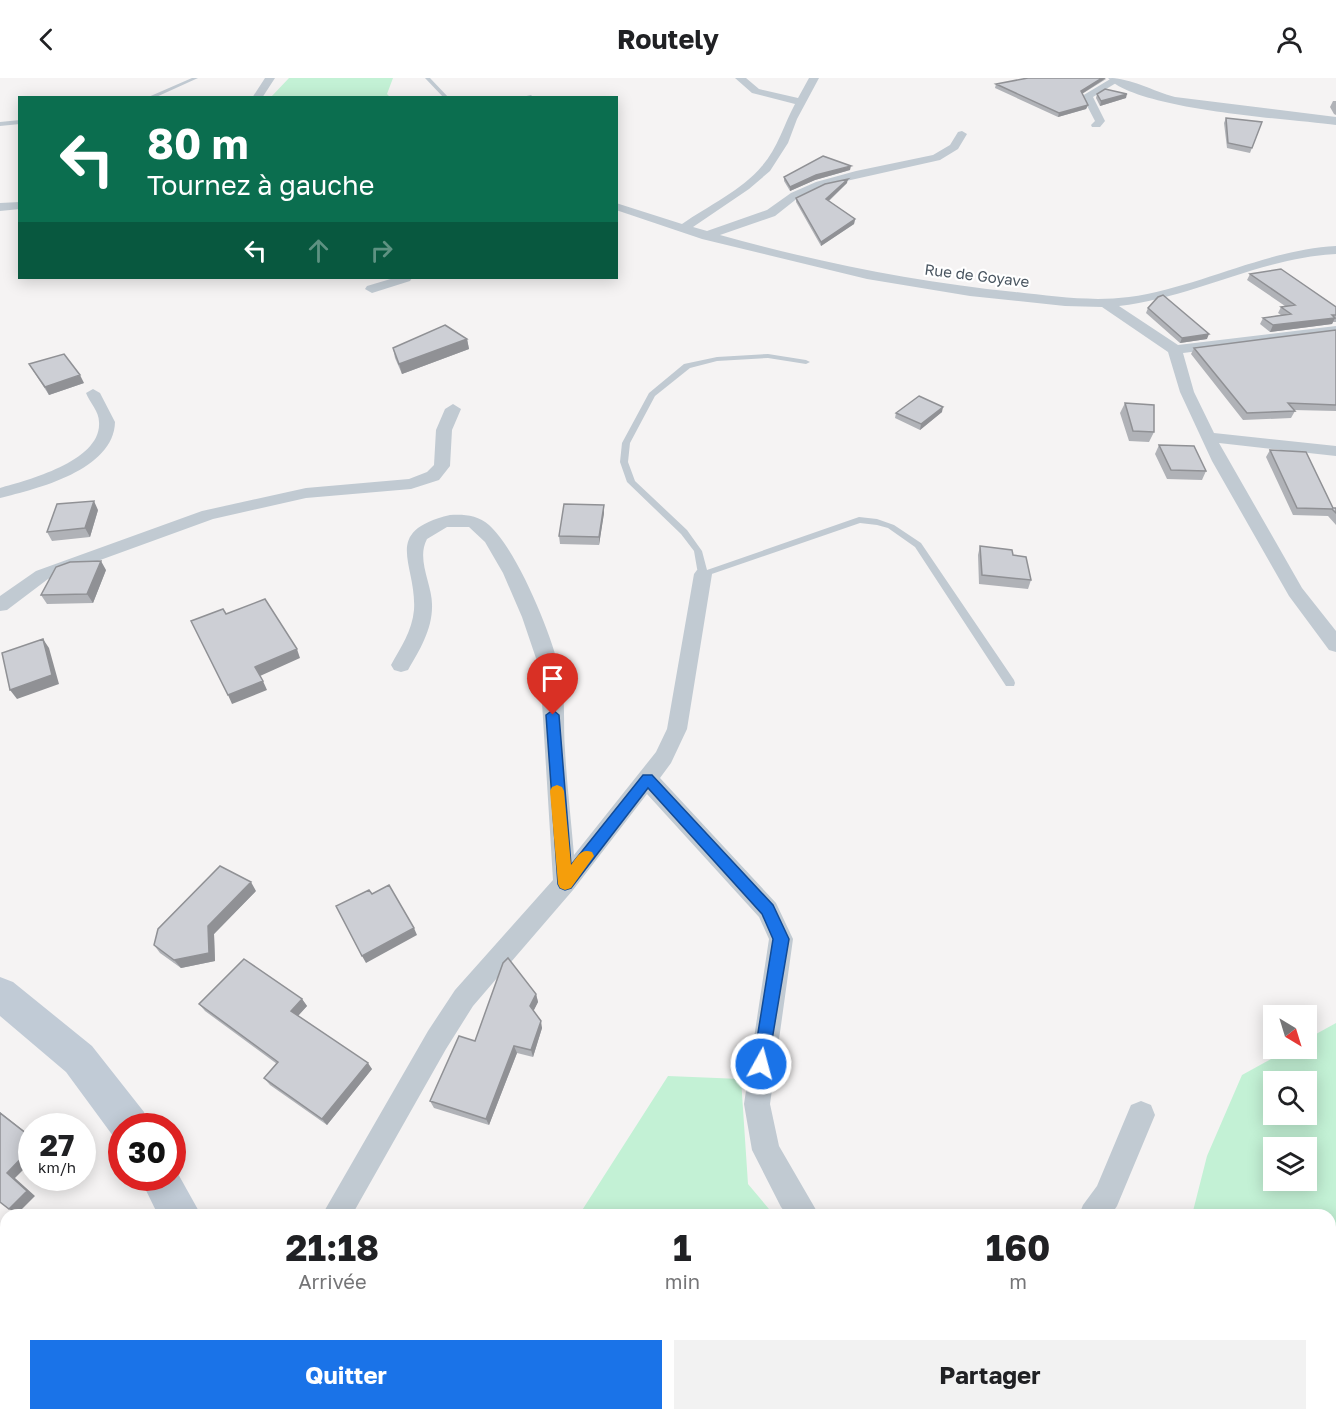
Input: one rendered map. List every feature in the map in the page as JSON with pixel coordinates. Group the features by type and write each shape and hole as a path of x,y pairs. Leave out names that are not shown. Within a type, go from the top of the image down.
{"main road":[{"path":"0,994 79,1059 120,1113"},
{"path":"167,1191 177,1209"}],"street":[{"path":"258,96 270,78"},
{"path":"740,78 762,93 801,102"},
{"path":"682,229 745,187 766,169 783,143 814,78"},
{"path":"1096,125 1100,121 1087,96 1115,79 1151,95 1175,101 1336,121"},
{"path":"706,236 771,213 795,195 820,184 856,174 936,158 954,147 962,134"},
{"path":"0,207 18,205"},
{"name":"Rue de Goyave","path":"618,207 706,236 861,275 988,295 1105,303 1178,291 1295,253 1336,250"},
{"path":"372,289 402,279"},
{"path":"1105,303 1174,350 1187,392 1208,436 1295,592 1336,645"},
{"path":"1174,350 1336,330"},
{"path":"0,493 72,469 97,450 107,426 105,411 93,393"},
{"path":"0,605 42,575 208,515 306,493 411,484 433,476 442,466 444,430 453,409"},
{"path":"1208,436 1336,451"},
{"path":"401,665 420,629 424,608 414,549 420,537 433,527 448,520 467,520 481,526 495,542 522,596 550,671 556,782 565,884"},
{"path":"339,1209 437,1040 464,998 565,884 664,756 676,729 703,574"},
{"path":"648,779 768,910 781,939 757,1104 766,1150 791,1197 800,1209"},
{"path":"1097,1209 1107,1196 1141,1115"}],"lane":[{"path":"153,96 196,78"},
{"path":"427,78 445,96"},
{"path":"0,124 18,122"},
{"path":"806,362 768,356 717,358 687,366 652,395 626,443 624,462 631,482 684,532 698,551 703,574 859,520 881,521 901,531 918,545 1010,683"}],"green space":[{"path":"289,78 393,78 387,94 389,96 272,96"},
{"path":"1336,1023 1336,1209 1194,1209 1207,1156 1242,1075 1271,1059 1317,1059 1317,1033"},
{"path":"668,1076 741,1079 748,1184 769,1209 583,1209"}],"building":[{"path":"1028,78 1102,78 1081,91 1088,105 1059,113 996,84"},
{"path":"1105,89 1127,94 1101,101 1097,94"},
{"path":"1226,118 1262,122 1252,148 1228,143"},
{"path":"823,156 851,166 816,175 790,187 784,177"},
{"path":"848,179 826,199 855,219 821,242 796,198 825,184"},
{"path":"1281,269 1336,307 1336,315 1332,315 1335,318 1273,325 1263,318 1291,314 1281,307 1295,305 1250,274"},
{"path":"1163,295 1209,334 1182,338 1148,308"},
{"path":"445,325 467,339 399,364 393,348"},
{"path":"1336,330 1336,405 1288,403 1295,411 1247,413 1194,348"},
{"path":"64,354 80,375 45,387 29,364"},
{"path":"919,396 943,407 921,424 896,413"},
{"path":"1125,403 1154,405 1154,432 1133,431"},
{"path":"1159,445 1194,446 1206,471 1171,470"},
{"path":"1270,450 1306,452 1333,508 1336,508 1336,513 1332,509 1297,508"},
{"path":"94,501 85,528 47,532 57,504"},
{"path":"564,504 604,505 599,537 559,536"},
{"path":"980,546 1012,550 1013,555 1026,557 1031,580 982,575"},
{"path":"101,561 87,594 41,595 56,567 70,562"},
{"path":"265,599 297,649 255,667 263,681 228,695 191,621 223,609 226,614"},
{"path":"43,639 52,675 10,690 2,653"},
{"path":"220,866 251,882 208,926 209,953 174,960 154,945 158,929"},
{"path":"389,885 414,928 362,956 336,906 369,890 372,894"},
{"path":"508,958 536,994 530,1006 541,1021 531,1050 514,1046 486,1119 430,1101 459,1036 475,1041 503,963"},
{"path":"244,959 302,999 291,1011 368,1063 322,1119 264,1078 278,1062 199,1004"},
{"path":"0,1113 18,1127 18,1162 7,1173 18,1183 18,1191 27,1191 9,1209 0,1202"}],"slow traffic":[{"path":"557,791 565,884 587,856"}],"route":[{"path":"553,715 565,884 648,779 768,910 781,939 761,1064"}]}
